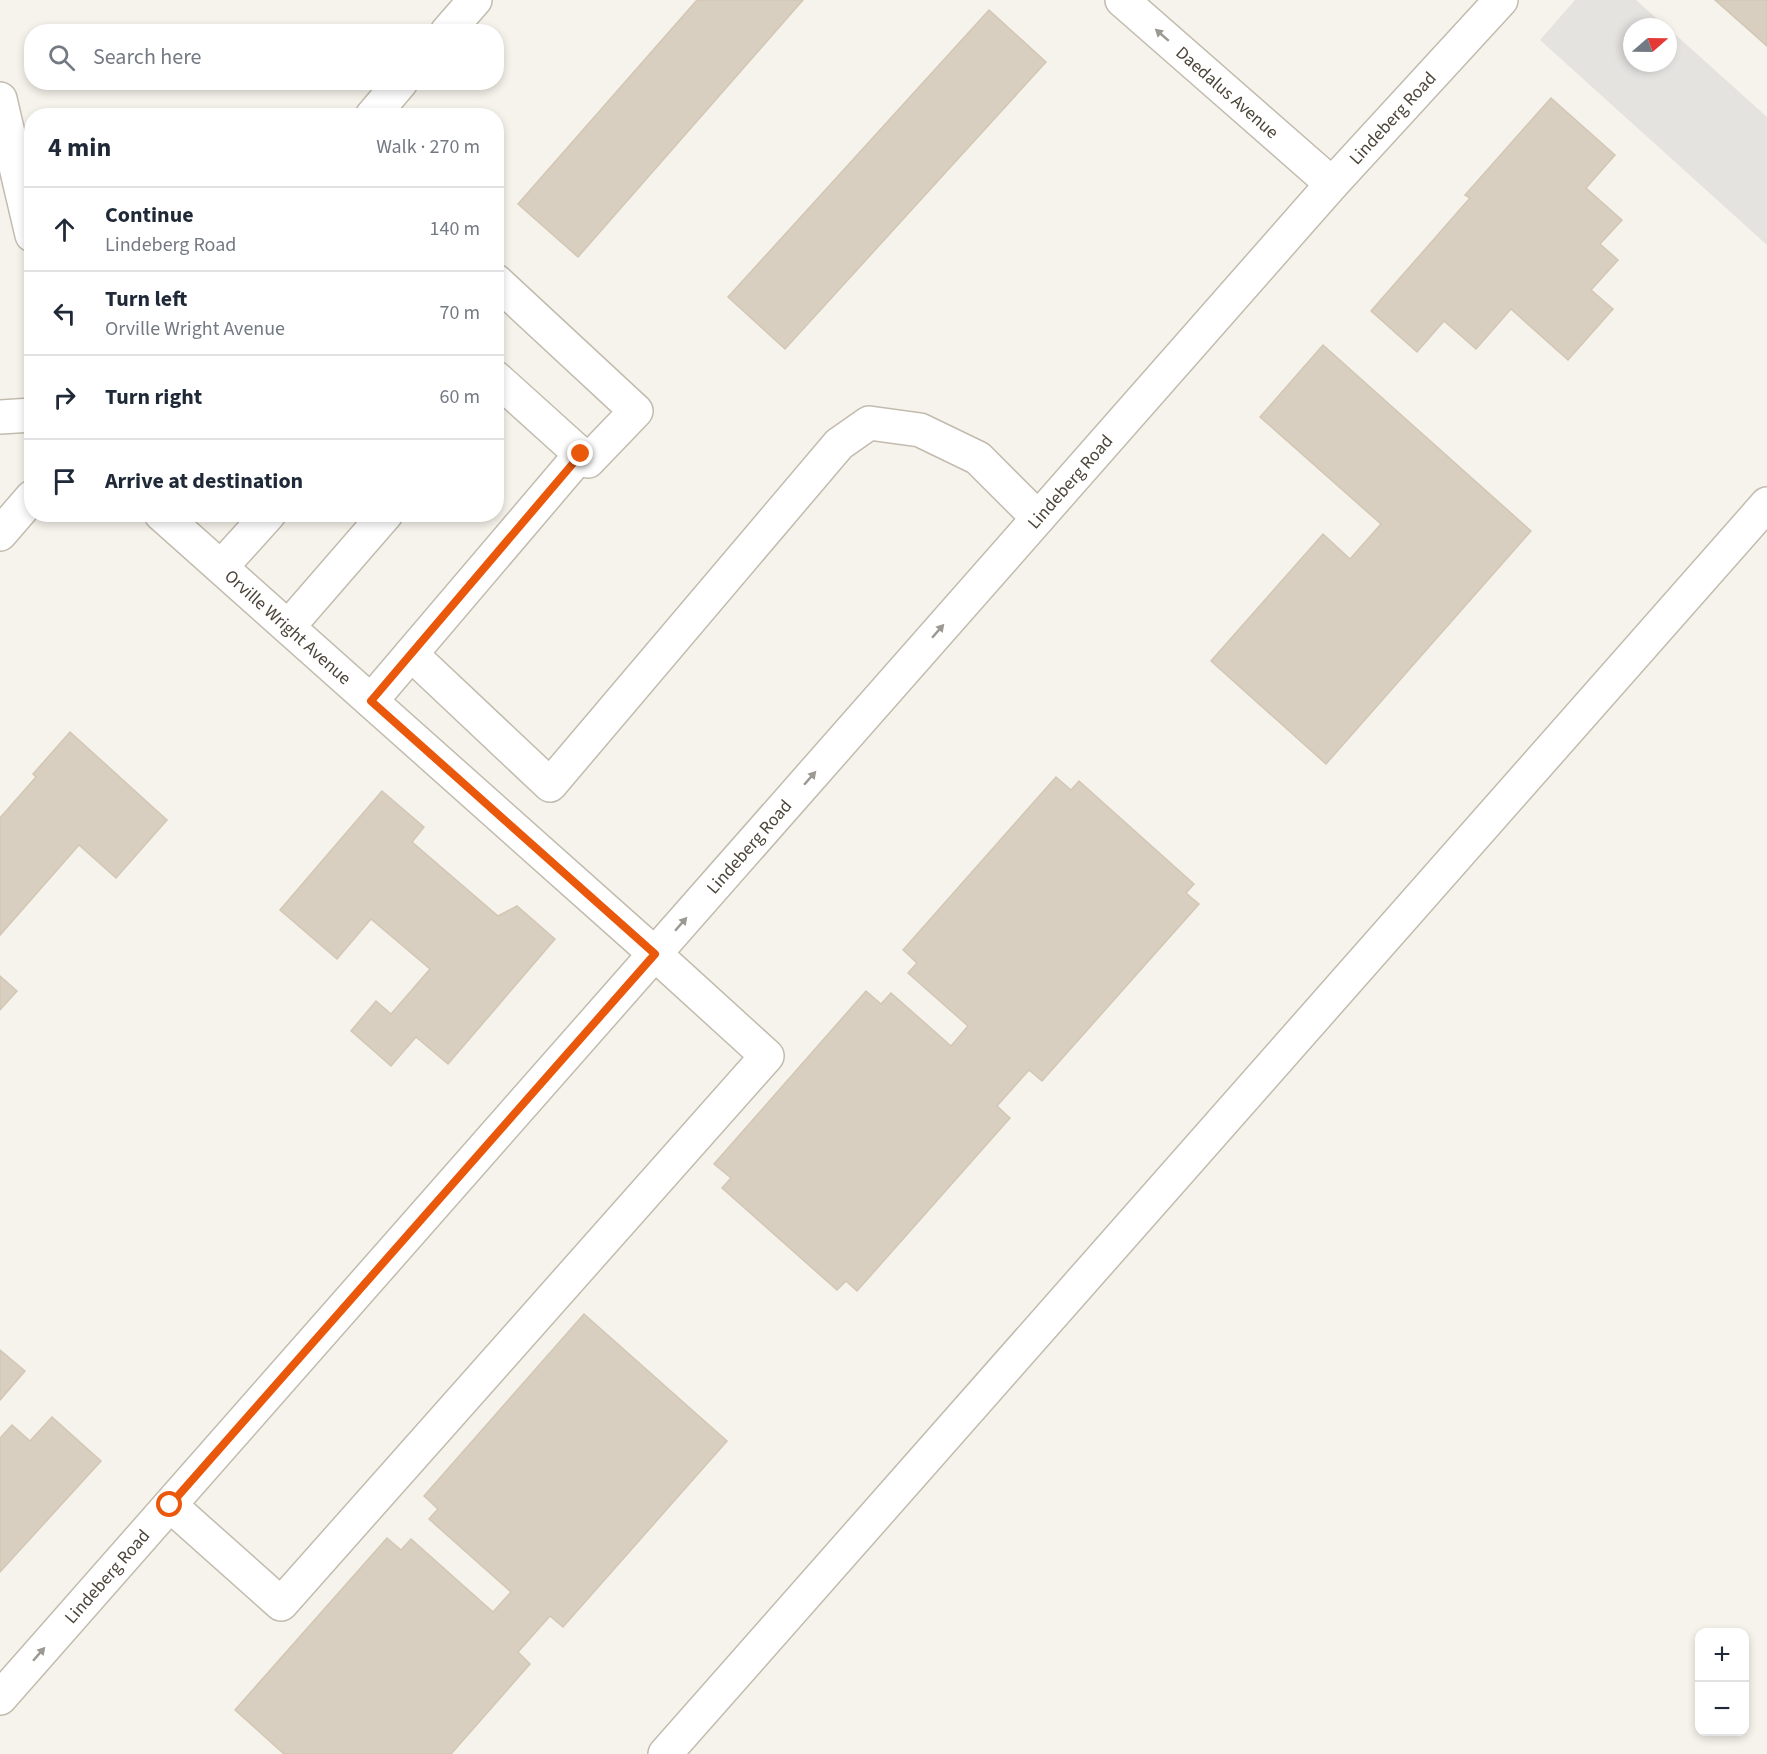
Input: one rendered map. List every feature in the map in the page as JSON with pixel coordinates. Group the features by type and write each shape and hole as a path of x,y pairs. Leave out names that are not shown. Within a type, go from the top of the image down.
{"street":[{"path":"454,24 475,0"},
{"name":"Daedalus Avenue","path":"1122,0 1332,184"},
{"name":"Lindeberg Road","path":"4,1683 170,1505 1332,184 1501,0"},
{"path":"379,108 394,90"},
{"path":"0,99 24,201"},
{"path":"504,288 636,411 588,461 504,388"},
{"path":"0,417 24,416"},
{"path":"411,654 550,785 839,444 869,423 920,430 978,458 1038,518"},
{"path":"371,701 581,454"},
{"path":"665,1754 1767,504"},
{"path":"0,534 24,506"},
{"name":"Orville Wright Avenue","path":"170,522 655,954 766,1056 281,1604 170,1505"},
{"path":"220,567 262,522"},
{"path":"288,627 379,522"}],"shaded area":[{"path":"1575,0 1636,0 1656,18 1623,18 1623,72 1677,72 1677,36 1767,117 1767,245 1540,40"}],"building":[{"path":"697,0 803,0 578,257 518,204"},
{"path":"1715,0 1767,0 1767,46"},
{"path":"989,10 1046,62 785,349 728,297"},
{"path":"1551,98 1615,155 1586,188 1622,220 1600,244 1618,260 1591,290 1613,309 1568,360 1511,309 1476,349 1444,321 1417,352 1371,311 1470,198 1465,195"},
{"path":"1323,345 1531,531 1326,764 1211,661 1323,534 1350,559 1381,524 1260,417"},
{"path":"70,732 167,820 116,878 79,845 0,935 0,818 36,777 33,774"},
{"path":"1056,777 1071,790 1079,781 1194,884 1186,893 1199,904 1042,1081 1029,1070 997,1106 1010,1118 857,1291 846,1281 837,1290 722,1188 731,1178 714,1164 866,991 881,1004 891,993 951,1046 968,1026 908,973 917,963 903,950"},
{"path":"382,791 424,827 412,842 498,916 517,906 555,939 448,1064 416,1037 391,1066 351,1031 376,1001 391,1014 430,969 371,919 337,959 280,910"},
{"path":"0,976 17,991 0,1010"},
{"path":"584,1314 727,1441 563,1627 550,1616 518,1652 530,1664 451,1754 284,1754 235,1710 387,1538 401,1550 411,1539 493,1612 511,1592 429,1519 438,1509 424,1496"},
{"path":"0,1350 25,1371 0,1400"},
{"path":"52,1417 101,1461 0,1572 0,1438 12,1425 30,1441"}],"route":[{"path":"170,1505 655,954 371,701 581,454"}]}
